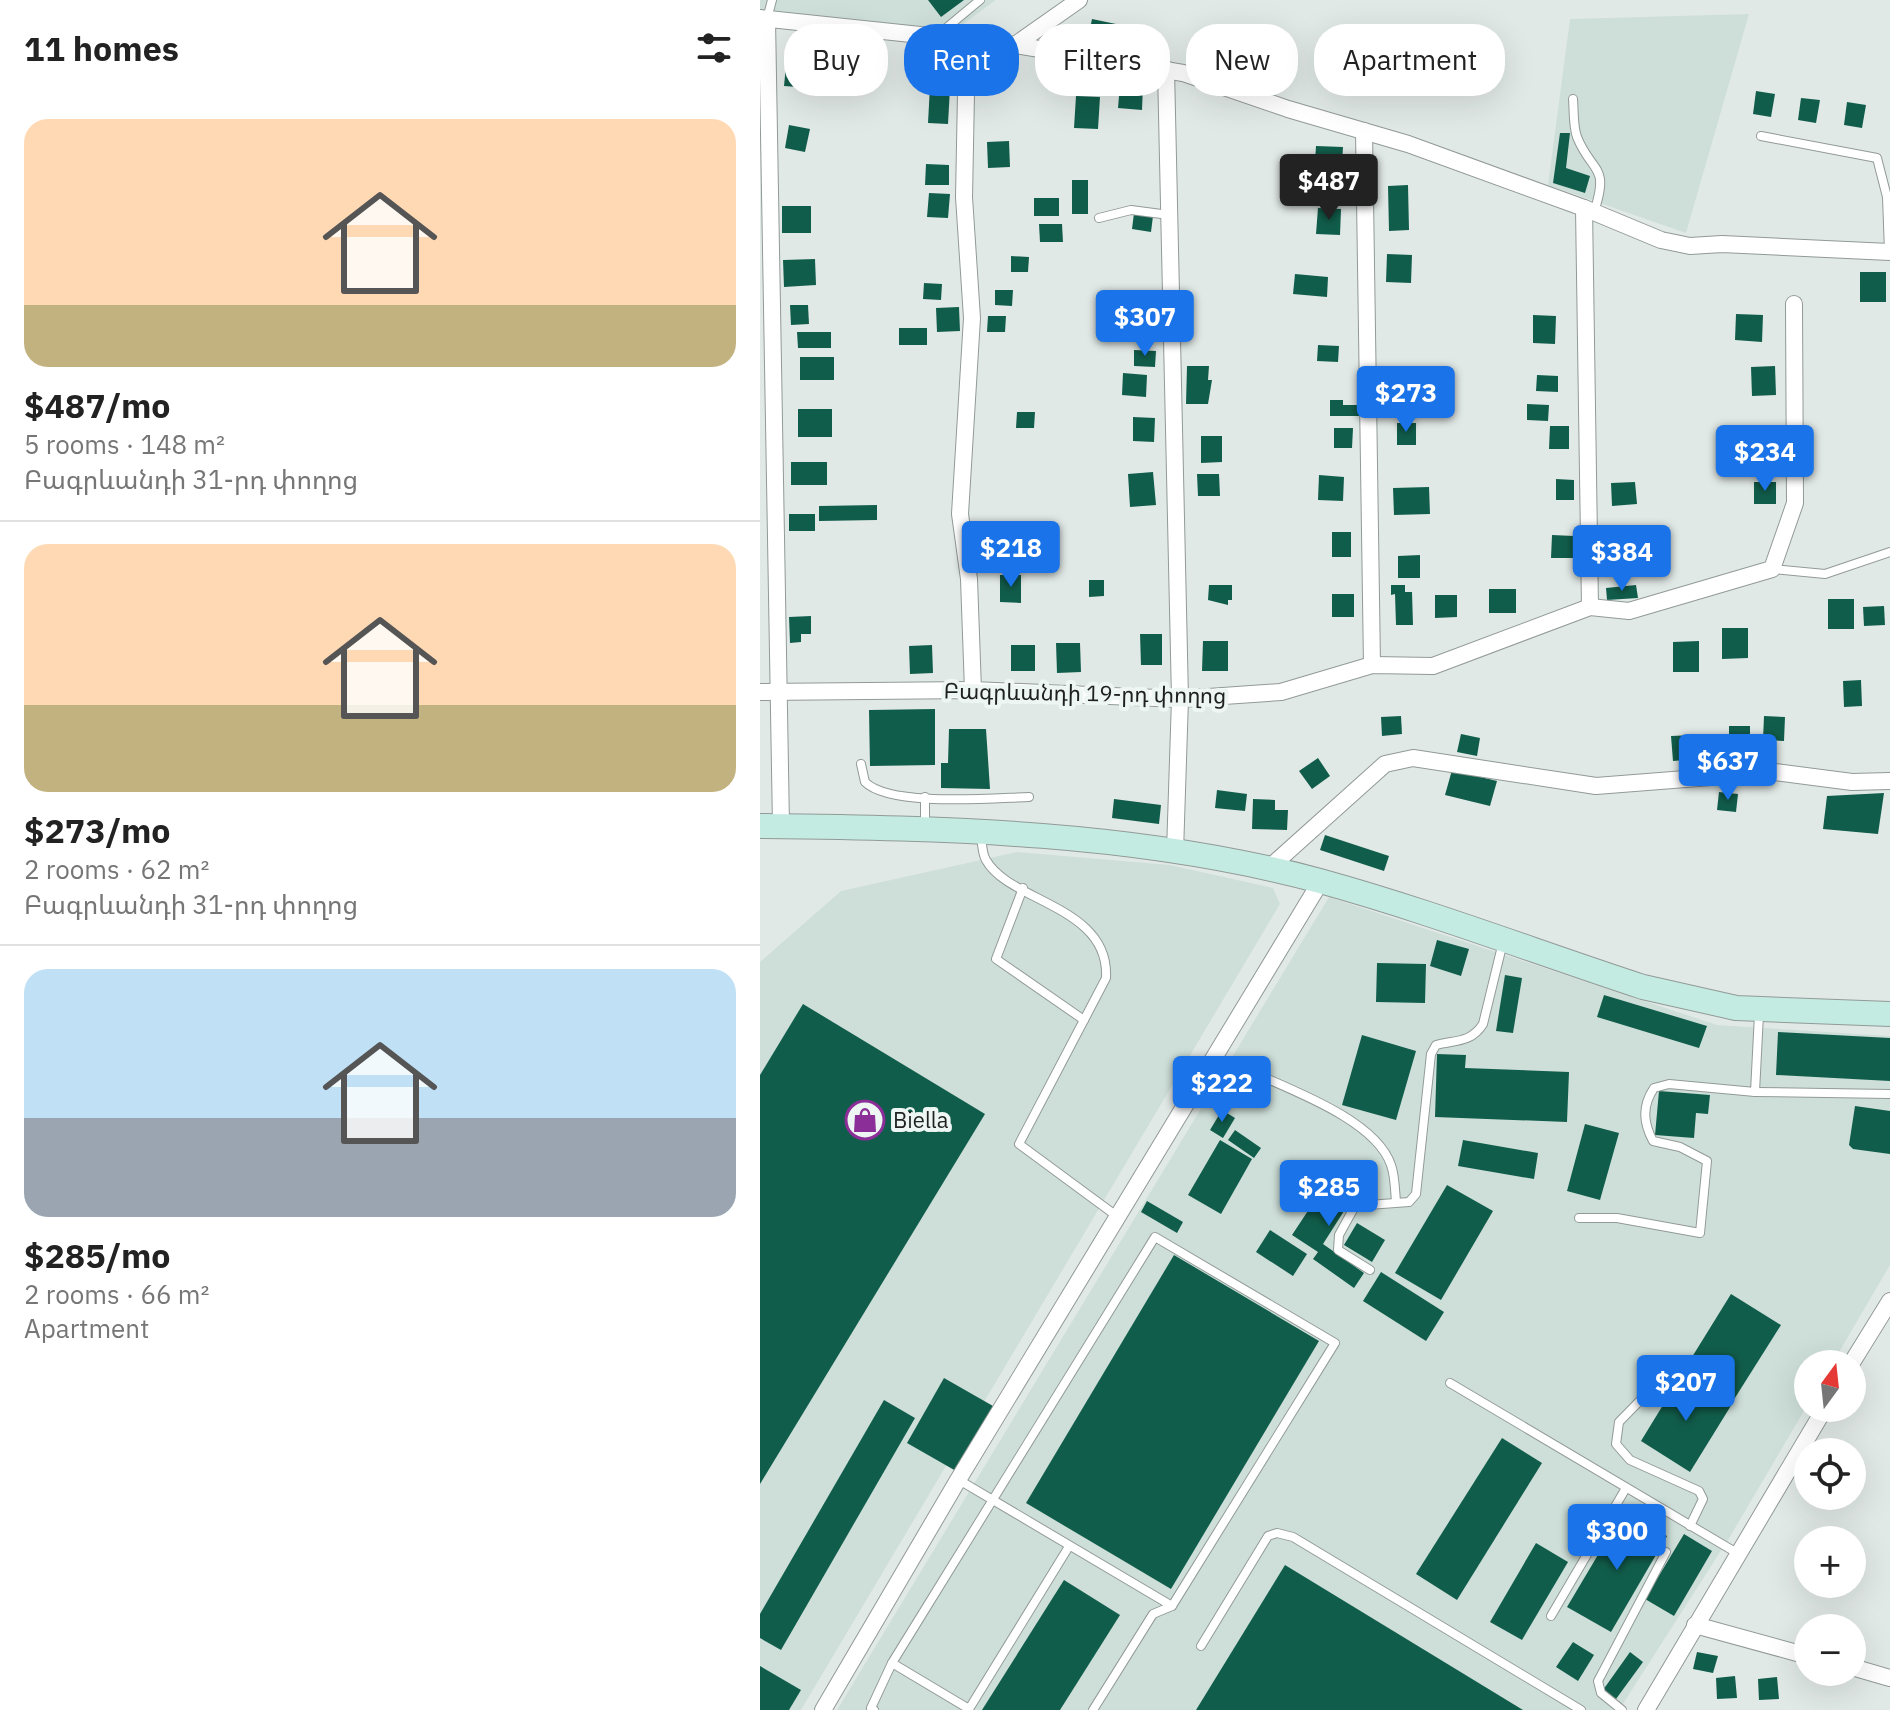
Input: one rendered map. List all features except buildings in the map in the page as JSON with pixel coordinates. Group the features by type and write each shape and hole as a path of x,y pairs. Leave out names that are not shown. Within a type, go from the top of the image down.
{"street":[{"path":"1019,42 1079,0"},
{"path":"904,34 764,19 770,826 980,831 1175,852 1321,881 1671,994 1736,1008 1890,1014"},
{"path":"1170,70 1364,131 1589,210 1661,240 1690,246 1722,244 1890,252"},
{"path":"966,96 964,197 972,318 960,514 969,579 973,690"},
{"path":"1167,96 1180,699 1175,852"},
{"path":"1364,131 1372,665"},
{"path":"1589,210 1590,607"},
{"path":"1772,569 1795,503 1794,304"},
{"name":"Բագրևանդի 19-րդ փողոց","path":"768,693 973,690 1180,699 1281,692 1372,665 1433,666 1590,607 1629,611 1772,569"},
{"path":"1268,869 1385,764 1413,758 1596,786 1775,772 1852,782 1890,781"},
{"path":"823,1710 958,1480 1321,881"},
{"path":"1860,1350 1890,1301"},
{"path":"1646,1710 1817,1422"},
{"path":"1695,1625 1794,1652"},
{"path":"1866,1671 1890,1678"}],"lane":[{"path":"764,19 772,0"},
{"path":"951,24 980,0"},
{"path":"1573,99 1576,134 1598,167 1602,183 1589,210"},
{"path":"1761,136 1877,158 1887,197 1890,252"},
{"path":"1099,218 1131,210 1170,215"},
{"path":"1772,569 1825,574 1890,552"},
{"path":"861,764 865,782 872,788 925,797 1029,797"},
{"path":"925,797 925,830"},
{"path":"980,831 986,860 1089,932 1107,959 1106,978 1019,1144 1118,1217"},
{"path":"1023,888 996,959 1084,1020"},
{"path":"1370,1270 1338,1250 1339,1235 1355,1206 1409,1202 1416,1194 1431,1054 1436,1045 1468,1039 1477,1034 1483,1024 1503,941"},
{"path":"1755,1092 1759,1009"},
{"path":"1243,1068 1351,1121 1376,1140 1391,1165 1396,1202"},
{"path":"1579,1218 1617,1218 1700,1233 1707,1161 1680,1147 1653,1141 1645,1125 1646,1101 1654,1088 1669,1084 1755,1092 1890,1094"},
{"path":"874,1710 871,1708 892,1663 1155,1237 1335,1343 1172,1606 1153,1614 1093,1710"},
{"path":"1665,1375 1619,1422 1616,1444 1630,1460 1699,1491 1703,1499 1690,1526"},
{"path":"1450,1383 1737,1553"},
{"path":"958,1480 1068,1548 1172,1606"},
{"path":"1551,1616 1626,1488"},
{"path":"1201,1646 1268,1536 1277,1533 1293,1537 1581,1710"},
{"path":"892,1663 969,1709 1068,1548"},
{"path":"1622,1710 1601,1693 1598,1681 1666,1552"}],"shaded area":[{"path":"760,0 996,0 963,24 904,25 760,11"},
{"path":"1749,14 1686,233 1548,185 1570,19"},
{"path":"1017,852 1170,865 1273,888 1280,904 801,1710 760,1710 760,962 841,891"},
{"path":"1329,897 1717,1025 1890,1036 1890,1265 1840,1350 1794,1350 1794,1422 1797,1422 1731,1535 1619,1710 837,1710"}],"place":[{"name":"Biella","path":"865,1120"}]}
